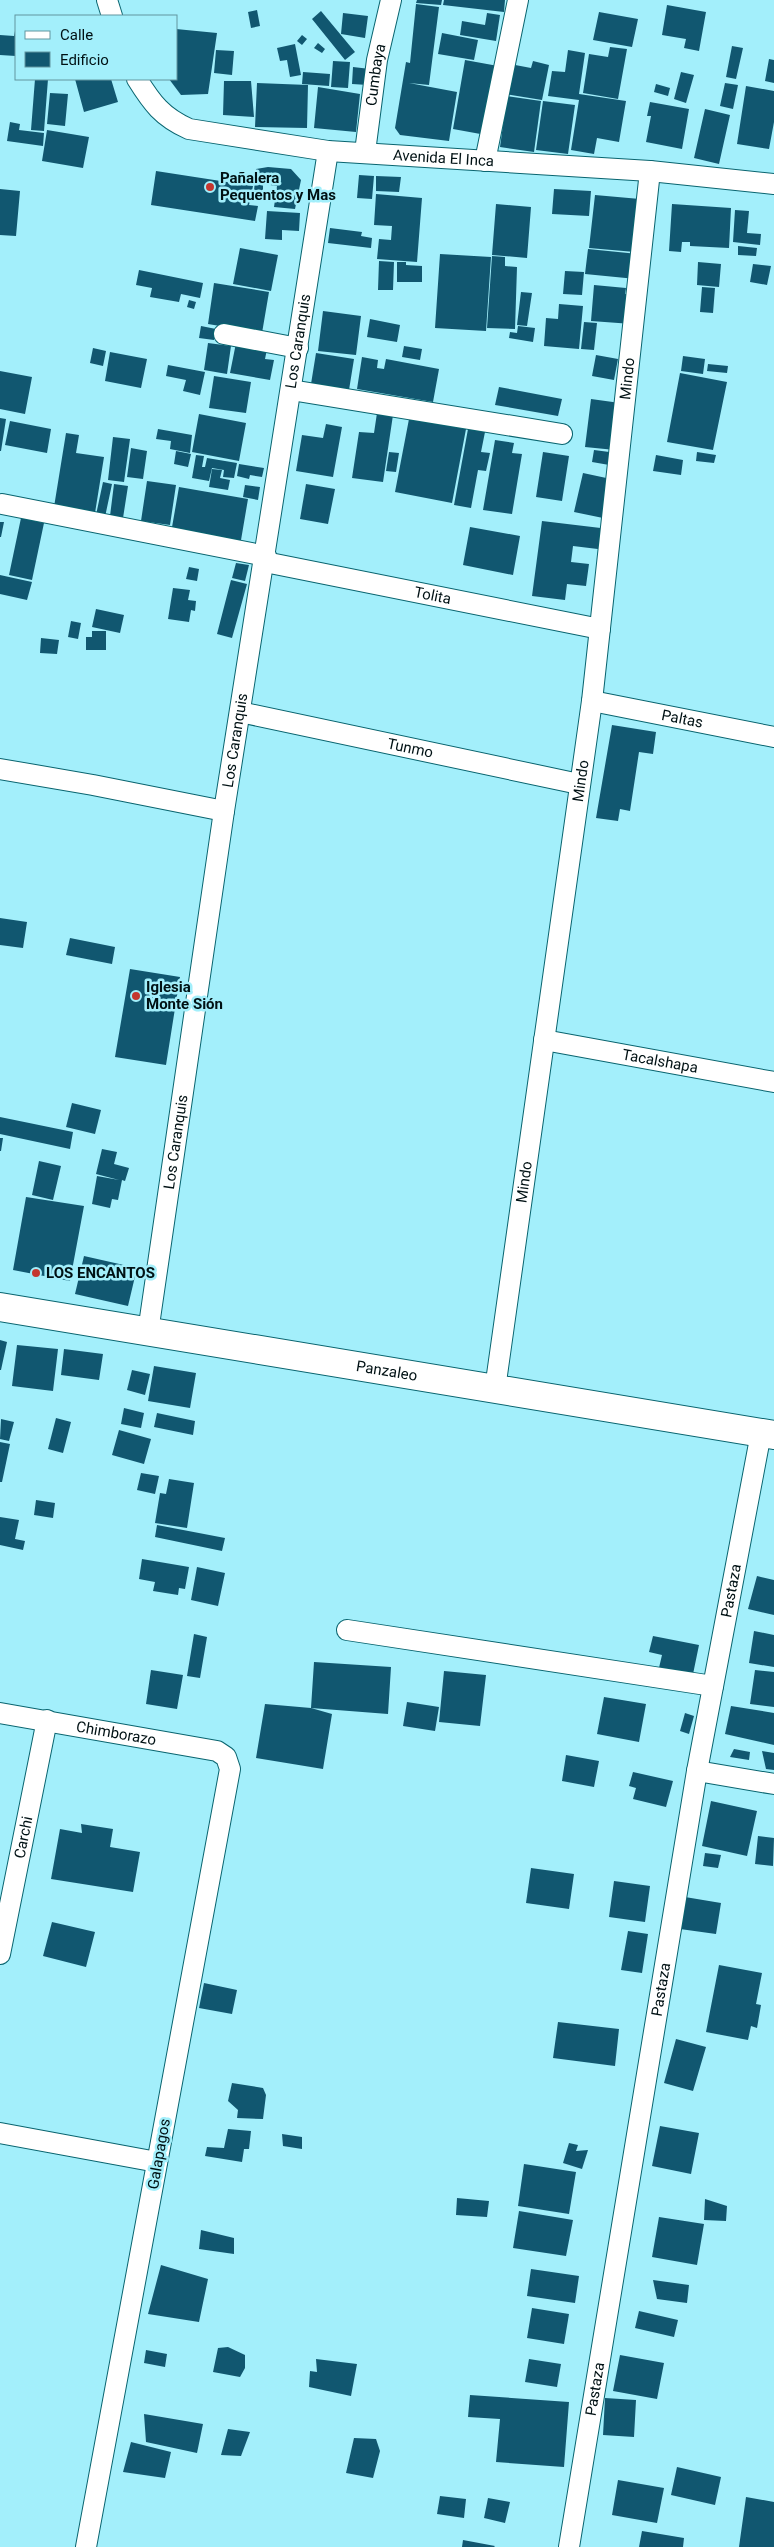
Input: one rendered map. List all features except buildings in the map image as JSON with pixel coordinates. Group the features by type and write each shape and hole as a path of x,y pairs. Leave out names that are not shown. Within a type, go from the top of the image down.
{"street":[{"path":"108,0 112,15"},
{"name":"Cumbaya","path":"365,152 378,60 391,0"},
{"path":"485,161 518,0"},
{"name":"Avenida El Inca","path":"138,80 160,112 172,121 189,128 328,151 650,171 774,184"},
{"name":"Los Caranquis","path":"148,1332 224,811 328,151"},
{"name":"Mindo","path":"495,1389 592,701 650,171"},
{"path":"224,334 298,348"},
{"path":"291,390 562,434"},
{"name":"Tolita","path":"2,504 600,629"},
{"name":"Paltas","path":"592,701 774,737"},
{"name":"Tunmo","path":"240,712 579,784"},
{"path":"0,769 93,784 224,811"},
{"name":"Tacalshapa","path":"544,1040 774,1082"},
{"name":"Panzaleo","path":"0,1307 767,1434"},
{"name":"Pastaza","path":"569,2547 697,1771 713,1686 767,1434"},
{"path":"346,1630 713,1686"},
{"name":"Chimborazo","path":"0,1713 217,1751 228,1761"},
{"name":"Carchi","path":"0,1954 47,1720"},
{"name":"Galapagos","path":"86,2547 229,1776 228,1761"},
{"path":"697,1771 774,1784"},
{"path":"0,2133 157,2162"}],"place":[{"name":"Pañalera Pequentos y Mas","path":"210,187"},
{"name":"Iglesia Monte Sión","path":"136,996"},
{"name":"LOS ENCANTOS","path":"36,1273"}]}
